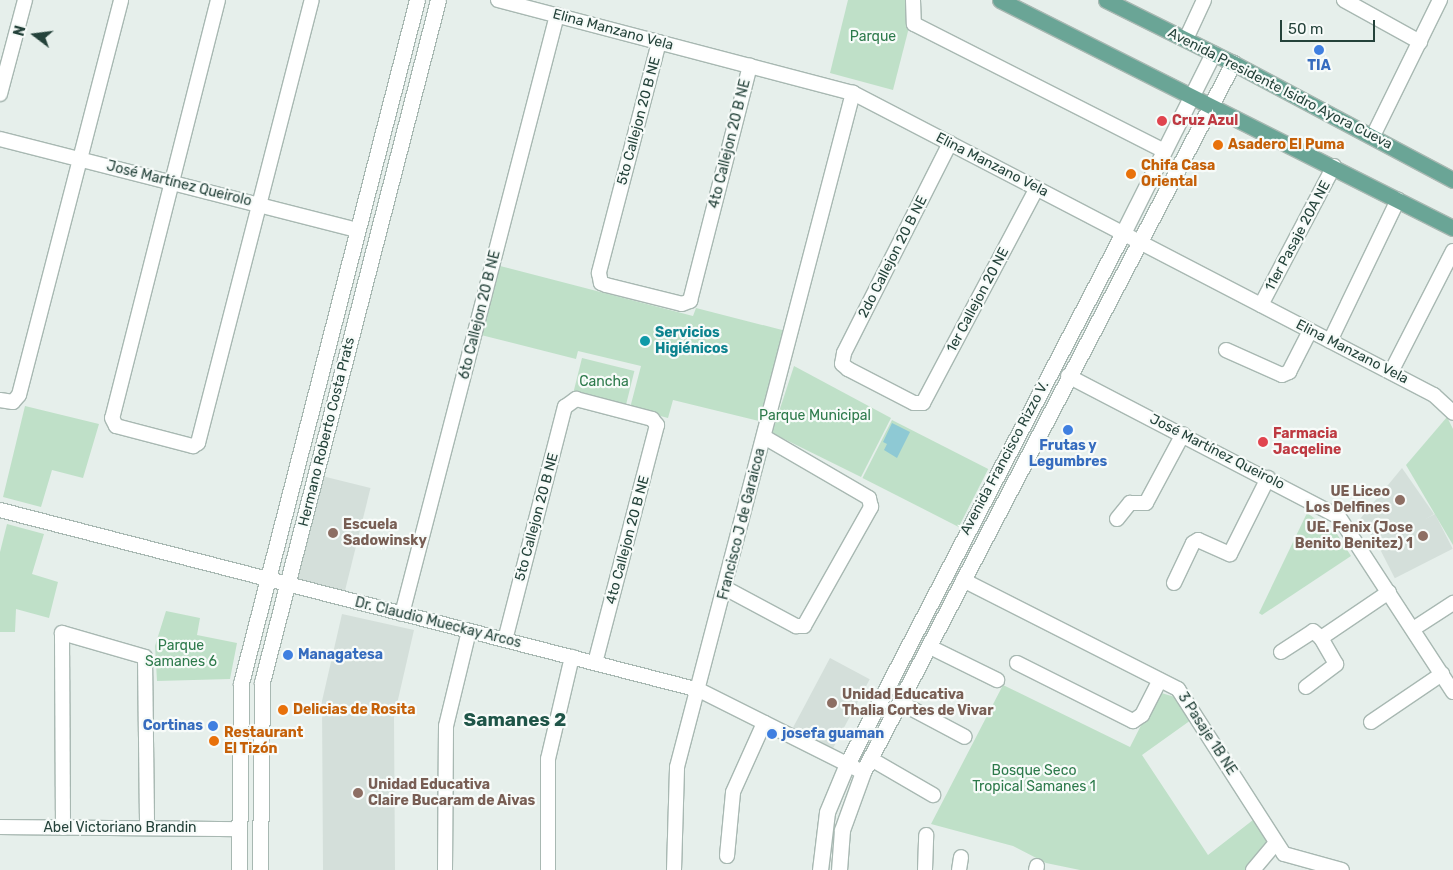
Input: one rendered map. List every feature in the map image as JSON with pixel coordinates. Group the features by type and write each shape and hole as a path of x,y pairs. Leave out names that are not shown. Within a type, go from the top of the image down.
{"main road":[{"path":"1000,0 1192,94 1453,228"},
{"name":"Avenida Presidente Isidro Ayora Cueva","path":"1106,0 1233,63 1453,180"}],"street":[{"path":"0,94 25,0"},
{"path":"0,400 13,402 19,395 121,0"},
{"path":"218,0 112,418 116,426 189,446 198,443 312,0"},
{"name":"Hermano Roberto Costa Prats","path":"239,870 241,683 417,0"},
{"name":"Hermano Roberto Costa Prats","path":"260,870 260,695 438,0"},
{"name":"Elina Manzano Vela","path":"498,0 853,93 1434,394 1453,413"},
{"path":"913,0 914,24 1162,150"},
{"path":"1186,39 1204,0"},
{"path":"1344,0 1420,42"},
{"path":"1372,136 1440,0"},
{"name":"6to Callejon 20 B NE","path":"402,614 557,16"},
{"name":"5to Callejon 20 B NE","path":"659,42 599,273 601,283 606,285 682,304"},
{"name":"Avenida Francisco Rizzo V.","path":"820,870 827,812 847,764 1123,233 1162,150 1213,53"},
{"name":"Avenida Francisco Rizzo V.","path":"839,870 842,830 867,766 1138,241 1233,63"},
{"name":"4to Callejon 20 B NE","path":"682,304 692,296 750,66"},
{"name":"Francisco J de Garaicoa","path":"674,870 674,784 853,93"},
{"name":"José Martínez Queirolo","path":"0,139 358,230"},
{"path":"381,141 401,146"},
{"name":"2do Callejon 20 B NE","path":"914,403 848,370 842,364 844,353 950,143"},
{"name":"11er Pasaje 20A NE","path":"1262,305 1334,166"},
{"name":"1er Callejon 20 NE","path":"914,403 925,400 1037,188"},
{"path":"1330,341 1398,200"},
{"path":"1391,372 1453,251"},
{"path":"1226,350 1282,375 1289,372 1310,331"},
{"name":"José Martínez Queirolo","path":"1068,376 1268,478 1339,517 1414,629 1453,692"},
{"name":"5to Callejon 20 B NE","path":"504,640 565,407 576,399 652,419"},
{"name":"4to Callejon 20 B NE","path":"595,663 657,430 657,425 652,419"},
{"path":"1117,519 1130,503 1146,503 1183,434"},
{"path":"725,588 796,626 804,626 871,507 869,498 764,438"},
{"path":"1174,583 1193,543 1198,540 1230,554 1268,478"},
{"name":"Dr. Claudio Mueckay Arcos","path":"0,510 699,690 847,764 867,766 933,795"},
{"name":"3 Pasaje 1B NE","path":"963,580 1184,694 1284,854 1342,870"},
{"path":"1321,638 1389,592"},
{"path":"1414,629 1453,603"},
{"path":"445,870 446,726 469,631"},
{"path":"1281,652 1313,631 1321,638 1336,664 1306,687"},
{"path":"63,828 62,633 145,656 147,828"},
{"path":"930,647 997,680"},
{"path":"548,870 548,759 572,658"},
{"path":"1017,663 1133,721 1142,715 1160,680"},
{"path":"1371,722 1442,674"},
{"path":"901,703 965,737"},
{"path":"727,856 733,792 764,723"},
{"name":"Abel Victoriano Brandin","path":"0,828 240,829"},
{"path":"924,870 926,835"},
{"path":"1253,870 1276,843"}],"shaded area":[{"name":"UE Liceo Los Delfines","path":"1402,468 1434,514 1380,548 1360,519"},
{"name":"Escuela Sadowinsky","path":"322,476 371,488 345,591 296,579"},
{"name":"UE. Fenix (Jose Benito Benitez) 1","path":"1435,514 1453,549 1395,578 1377,544"},
{"name":"Unidad Educativa Claire Bucaram de Aivas","path":"342,614 414,630 394,717 395,870 323,870 322,701"},
{"name":"Unidad Educativa Thalia Cortes de Vivar","path":"830,658 870,679 833,749 793,728"}],"green space":[{"name":"Parque","path":"848,0 916,0 893,90 830,73"},
{"path":"500,266 693,316 696,308 786,331 763,422 673,400 668,418 630,408 641,366 578,351 576,359 481,335"},
{"name":"Cancha","path":"582,358 634,371 626,406 573,393"},
{"name":"Parque Municipal","path":"794,366 891,418 861,477 772,433"},
{"path":"25,406 99,424 83,478 52,470 41,507 3,497"},
{"path":"1447,417 1453,429 1453,545 1406,465"},
{"path":"892,420 988,469 959,527 862,478"},
{"path":"1307,513 1337,534 1351,556 1262,615 1259,613"},
{"path":"7,524 44,534 32,574 58,582 49,618 16,609 15,632 0,632 0,552"},
{"name":"Parque Samanes 6","path":"166,611 200,618 197,635 237,643 230,679 157,681 155,646"},
{"name":"Bosque Seco Tropical Samanes 1","path":"1003,685 1130,747 1158,692 1175,697 1191,720 1142,755 1208,855 1253,820 1275,855 1263,870 1080,870 1046,863 1013,846 931,824"}],"water":[{"path":"892,423 910,432 897,458 884,450 887,444 883,442"}],"place":[{"name":"TIA","path":"1319,50"},
{"name":"Cruz Azul","path":"1162,121"},
{"name":"Asadero El Puma","path":"1218,145"},
{"name":"Chifa Casa Oriental","path":"1131,174"},
{"name":"Servicios Higiénicos","path":"645,341"},
{"name":"Frutas y Legumbres","path":"1068,430"},
{"name":"Farmacia Jacqeline","path":"1263,442"},
{"name":"UE Liceo Los Delfines","path":"1400,500"},
{"name":"Escuela Sadowinsky","path":"333,533"},
{"name":"UE. Fenix (Jose Benito Benitez) 1","path":"1423,536"},
{"name":"Managatesa","path":"288,655"},
{"name":"Unidad Educativa Thalia Cortes de Vivar","path":"832,703"},
{"name":"Delicias de Rosita","path":"283,710"},
{"name":"Cortinas","path":"213,726"},
{"name":"josefa guaman","path":"772,734"},
{"name":"Restaurant El Tizón","path":"214,741"},
{"name":"Unidad Educativa Claire Bucaram de Aivas","path":"358,793"}],"district":[{"name":"Samanes 2","path":"515,720"}]}
